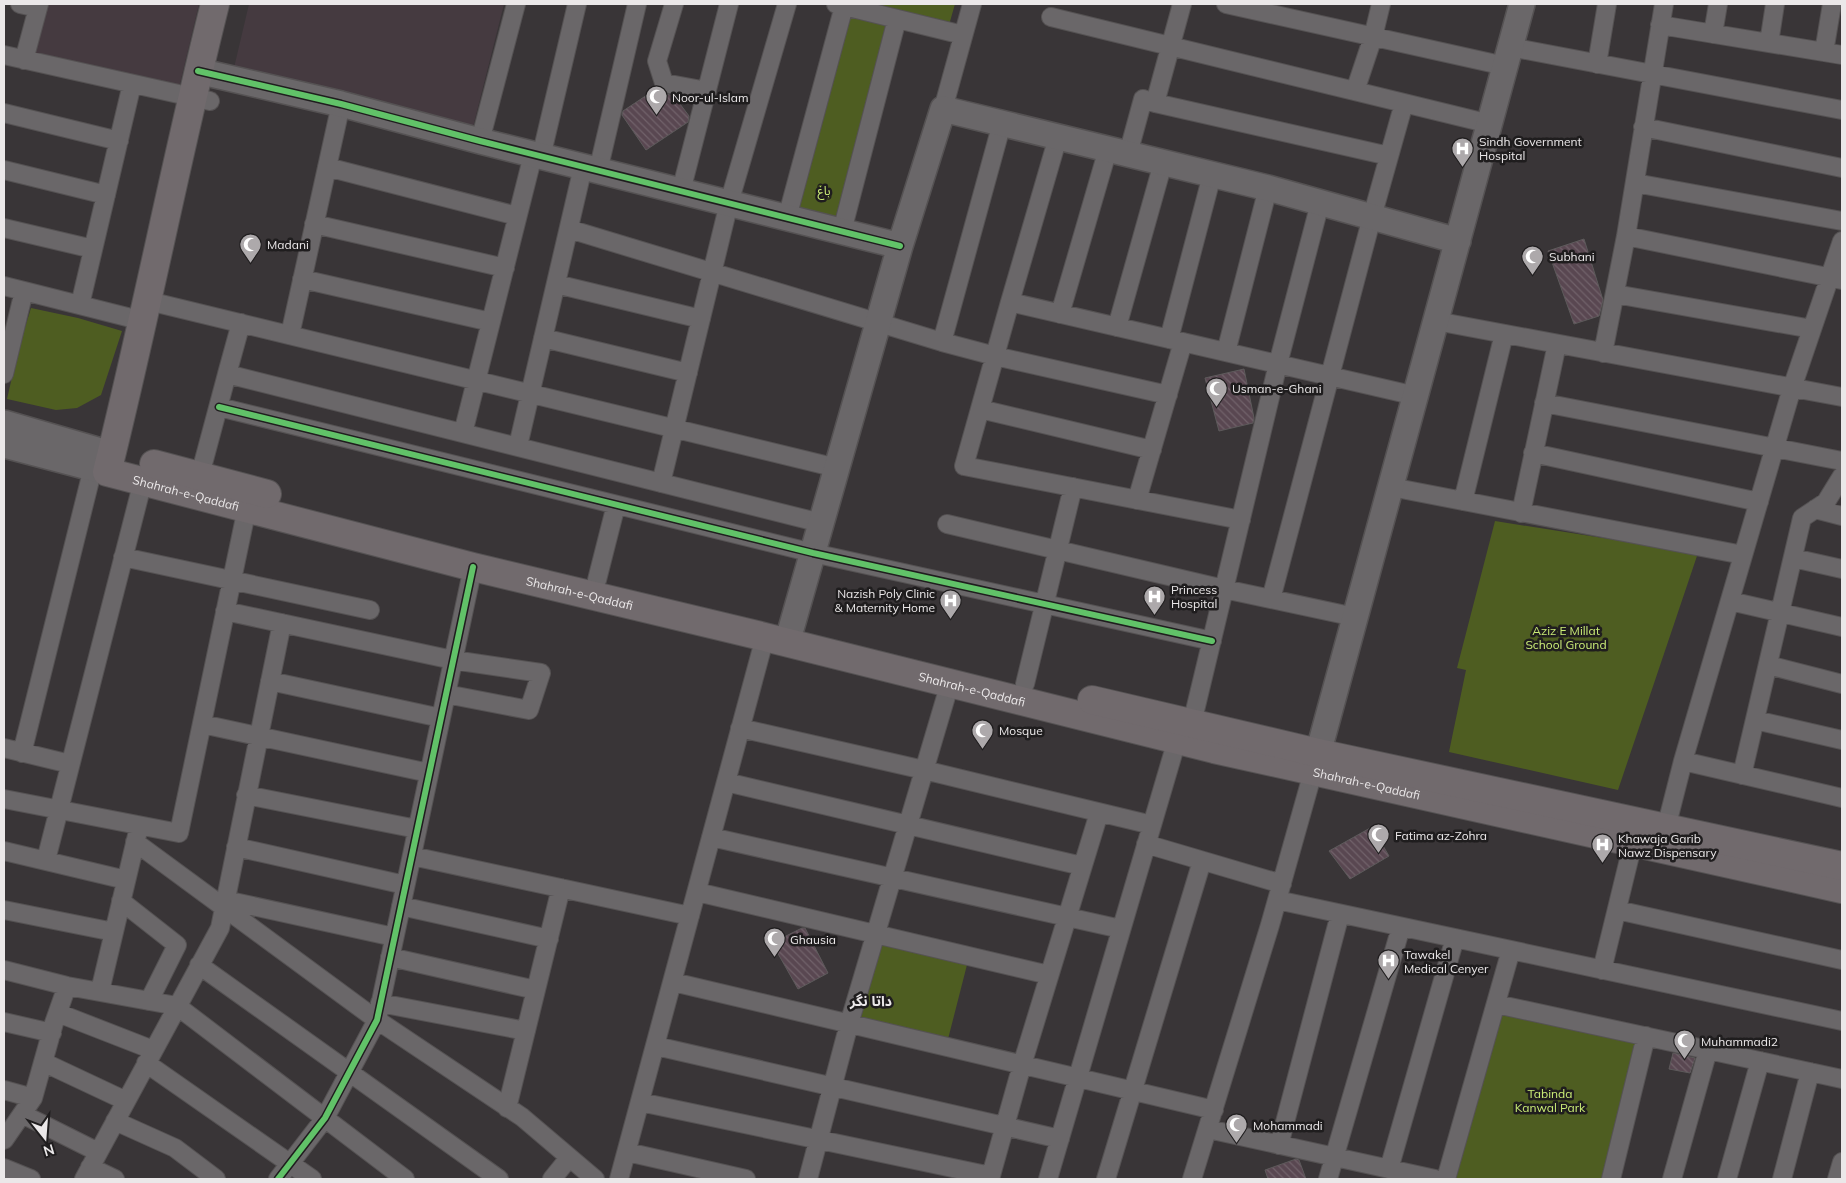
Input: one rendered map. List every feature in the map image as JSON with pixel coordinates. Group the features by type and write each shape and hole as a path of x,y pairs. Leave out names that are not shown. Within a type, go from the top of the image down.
{"main road":[{"path":"116,468 207,73 215,4"},
{"path":"207,73 233,4"},
{"name":"Shahrah-e-Qaddafi","path":"116,468 200,476 597,580 792,629 1025,684 1184,732"},
{"name":"Shahrah-e-Qaddafi","path":"116,468 247,508 473,567 764,636 950,683 1316,762 1633,842 1842,889"},
{"name":"Shahrah-e-Qaddafi","path":"1316,762 1666,828 1842,866"}],"street":[{"path":"20,4 39,6 24,60"},
{"path":"480,142 516,4"},
{"path":"464,433 517,216 537,156 577,4"},
{"path":"518,446 569,229 590,169 637,4"},
{"path":"674,4 657,61 664,83 706,92"},
{"path":"681,191 729,4"},
{"path":"660,482 729,203 787,4"},
{"path":"792,629 900,246 943,109 972,4"},
{"path":"1155,103 1182,4"},
{"path":"1226,4 1373,37 1508,57 1597,64 1842,110"},
{"path":"1355,91 1373,37 1381,4"},
{"path":"1192,1179 1279,892 1316,762 1522,4"},
{"path":"1597,64 1607,4"},
{"path":"1602,353 1626,236 1664,4"},
{"path":"1713,34 1718,4"},
{"path":"1769,43 1775,4"},
{"path":"1824,52 1832,4"},
{"path":"787,218 840,5 963,35"},
{"path":"1051,17 1490,124"},
{"path":"842,232 897,19"},
{"path":"1660,26 1842,55"},
{"path":"4,55 201,100"},
{"path":"207,73 340,104 480,142 900,246"},
{"path":"80,305 132,84"},
{"path":"1060,314 1118,152 1142,99 1389,156"},
{"path":"1272,599 1372,217 1404,103"},
{"path":"290,335 340,104"},
{"path":"943,109 1268,188 1458,241"},
{"path":"4,114 119,141"},
{"path":"942,342 1002,123"},
{"path":"1643,128 1842,168"},
{"path":"1058,137 964,466 1241,520"},
{"path":"1117,327 1163,163"},
{"path":"327,167 517,216"},
{"path":"4,170 106,194"},
{"path":"1137,500 1168,395 1176,341 1212,175"},
{"path":"1635,183 1842,220"},
{"path":"1226,352 1268,188"},
{"path":"1048,1179 1152,824 1184,732 1212,641 1278,364 1320,203"},
{"path":"314,224 505,268"},
{"path":"4,228 93,249"},
{"path":"569,229 942,342 995,356 1168,395"},
{"path":"1626,236 1836,278"},
{"path":"1666,828 1683,761 1792,388 1812,329 1836,278 1842,241"},
{"path":"302,279 492,322"},
{"path":"556,284 701,319"},
{"path":"4,286 80,305 241,323 837,468"},
{"path":"4,374 8,340 24,291"},
{"path":"1615,294 1812,329"},
{"path":"1010,302 1416,396"},
{"path":"1436,321 1842,397"},
{"path":"200,476 241,323"},
{"path":"1463,501 1504,334"},
{"path":"543,338 688,372"},
{"path":"1521,513 1557,344"},
{"path":"228,374 822,523"},
{"path":"1544,403 1842,461"},
{"path":"219,407 813,553 1212,641"},
{"path":"980,409 1152,450"},
{"path":"4,423 116,468"},
{"path":"4,445 116,468"},
{"path":"1534,453 1758,502"},
{"path":"46,860 123,557 116,468"},
{"path":"22,753 116,468"},
{"path":"1742,775 1802,518 1826,502 1842,476"},
{"path":"1025,684 1073,487"},
{"path":"1391,487 1743,556"},
{"path":"597,580 616,505"},
{"path":"4,799 58,810 137,834 179,833 247,508"},
{"path":"1815,509 1842,516"},
{"path":"947,524 1224,589 1355,617"},
{"path":"123,557 370,610"},
{"path":"1793,558 1842,570"},
{"path":"278,1179 325,1118 378,1011 473,567"},
{"path":"1730,601 1842,627"},
{"path":"225,611 453,660 541,673 529,710 446,694"},
{"path":"91,1166 220,928 282,624"},
{"path":"619,1179 764,636"},
{"path":"1768,665 1842,684"},
{"path":"270,681 441,718"},
{"path":"808,1179 849,1024 950,683"},
{"path":"1755,720 1842,740"},
{"path":"202,724 429,773"},
{"path":"740,728 1152,824"},
{"path":"4,748 70,764"},
{"path":"1683,761 1842,798"},
{"path":"726,782 1082,866"},
{"path":"246,795 417,829"},
{"path":"640,1102 990,1178 1022,1065 1099,813"},
{"path":"100,991 137,834"},
{"path":"137,834 225,903 378,1011 522,1117 595,1179"},
{"path":"711,837 1121,929"},
{"path":"1602,970 1633,842"},
{"path":"1146,844 1202,861 1340,914 1842,1021"},
{"path":"236,847 405,885"},
{"path":"4,851 126,880"},
{"path":"412,856 690,916"},
{"path":"1106,1179 1202,861"},
{"path":"508,1108 561,888"},
{"path":"697,892 1049,975"},
{"path":"121,900 177,945 149,1000"},
{"path":"225,903 394,937"},
{"path":"401,906 549,939"},
{"path":"4,910 114,932"},
{"path":"1617,910 1842,960"},
{"path":"1279,1145 1340,914"},
{"path":"1328,1179 1401,927"},
{"path":"1389,1169 1456,938"},
{"path":"1446,1179 1511,950"},
{"path":"390,958 536,990"},
{"path":"199,965 499,1179"},
{"path":"4,970 67,986 177,1006 405,1179"},
{"path":"673,982 1214,1110"},
{"path":"4,1139 33,1098 67,986"},
{"path":"1496,1004 1842,1079"},
{"path":"378,1011 526,1031"},
{"path":"58,1013 150,1057 312,1179"},
{"path":"4,1022 52,1033"},
{"path":"1611,1179 1646,1036"},
{"path":"656,1046 1060,1139"},
{"path":"1672,1179 1708,1050"},
{"path":"1727,1179 1760,1061"},
{"path":"43,1062 126,1101"},
{"path":"1782,1179 1810,1072"},
{"path":"4,1090 33,1098"},
{"path":"22,1114 91,1166 115,1179"},
{"path":"115,1122 175,1148 216,1179"},
{"path":"1208,1129 1435,1179"},
{"path":"627,1152 746,1179"},
{"path":"552,1179 569,1158"},
{"path":"1837,1179 1842,1162"},
{"path":"4,1168 30,1179"}],"shaded area":[{"path":"47,4 199,4 179,88 34,54"},
{"path":"249,4 504,4 472,131 233,72"}],"green space":[{"path":"868,4 955,4 949,25"},
{"name":"باغ","path":"844,6 897,19 842,231 787,218"},
{"path":"31,308 78,318 122,331 101,395 77,408 56,410 7,399 19,347"},
{"name":"Aziz E Millat School Ground","path":"1495,521 1698,553 1618,790 1449,752 1466,670 1457,668"},
{"path":"876,934 969,957 946,1047 849,1024"},
{"name":"Tabinda Kanwal Park","path":"1496,1004 1646,1036 1611,1179 1446,1179"}],"building":[{"name":"Noor-ul-Islam","path":"656,89 662,93 674,96 689,116 688,122 646,150 622,115 623,111"},
{"path":"1584,239 1603,300 1599,316 1574,324 1548,251"},
{"path":"1244,369 1254,418 1253,423 1219,431 1205,378"},
{"path":"1372,827 1389,856 1350,879 1329,851"},
{"path":"805,928 828,973 798,989 772,943"},
{"path":"1673,1053 1695,1058 1690,1073 1669,1069"},
{"path":"1296,1159 1299,1160 1306,1179 1268,1179 1265,1170"}],"cycle path":[{"path":"198,71 341,104 480,141 900,246"},
{"path":"219,407 813,553 1212,641"},
{"path":"278,1179 325,1118 377,1020 473,567"}],"place":[{"name":"Noor-ul-Islam","path":"656,116"},
{"name":"Sindh Government Hospital","path":"1463,167"},
{"name":"Madani","path":"251,263"},
{"name":"Subhani","path":"1533,275"},
{"name":"Usman-e-Ghani","path":"1216,407"},
{"name":"Princess Hospital","path":"1155,615"},
{"name":"Nazish Poly Clinic & Maternity Home","path":"951,619"},
{"name":"Mosque","path":"983,749"},
{"name":"Fatima az-Zohra","path":"1379,854"},
{"name":"Khawaja Garib Nawz Dispensary","path":"1602,864"},
{"name":"Ghausia","path":"774,958"},
{"name":"Tawakel Medical Cenyer","path":"1388,980"},
{"name":"Muhammadi2","path":"1685,1060"},
{"name":"Mohammadi","path":"1237,1144"}],"district":[{"name":"داتا نگر","path":"871,1001"}]}
